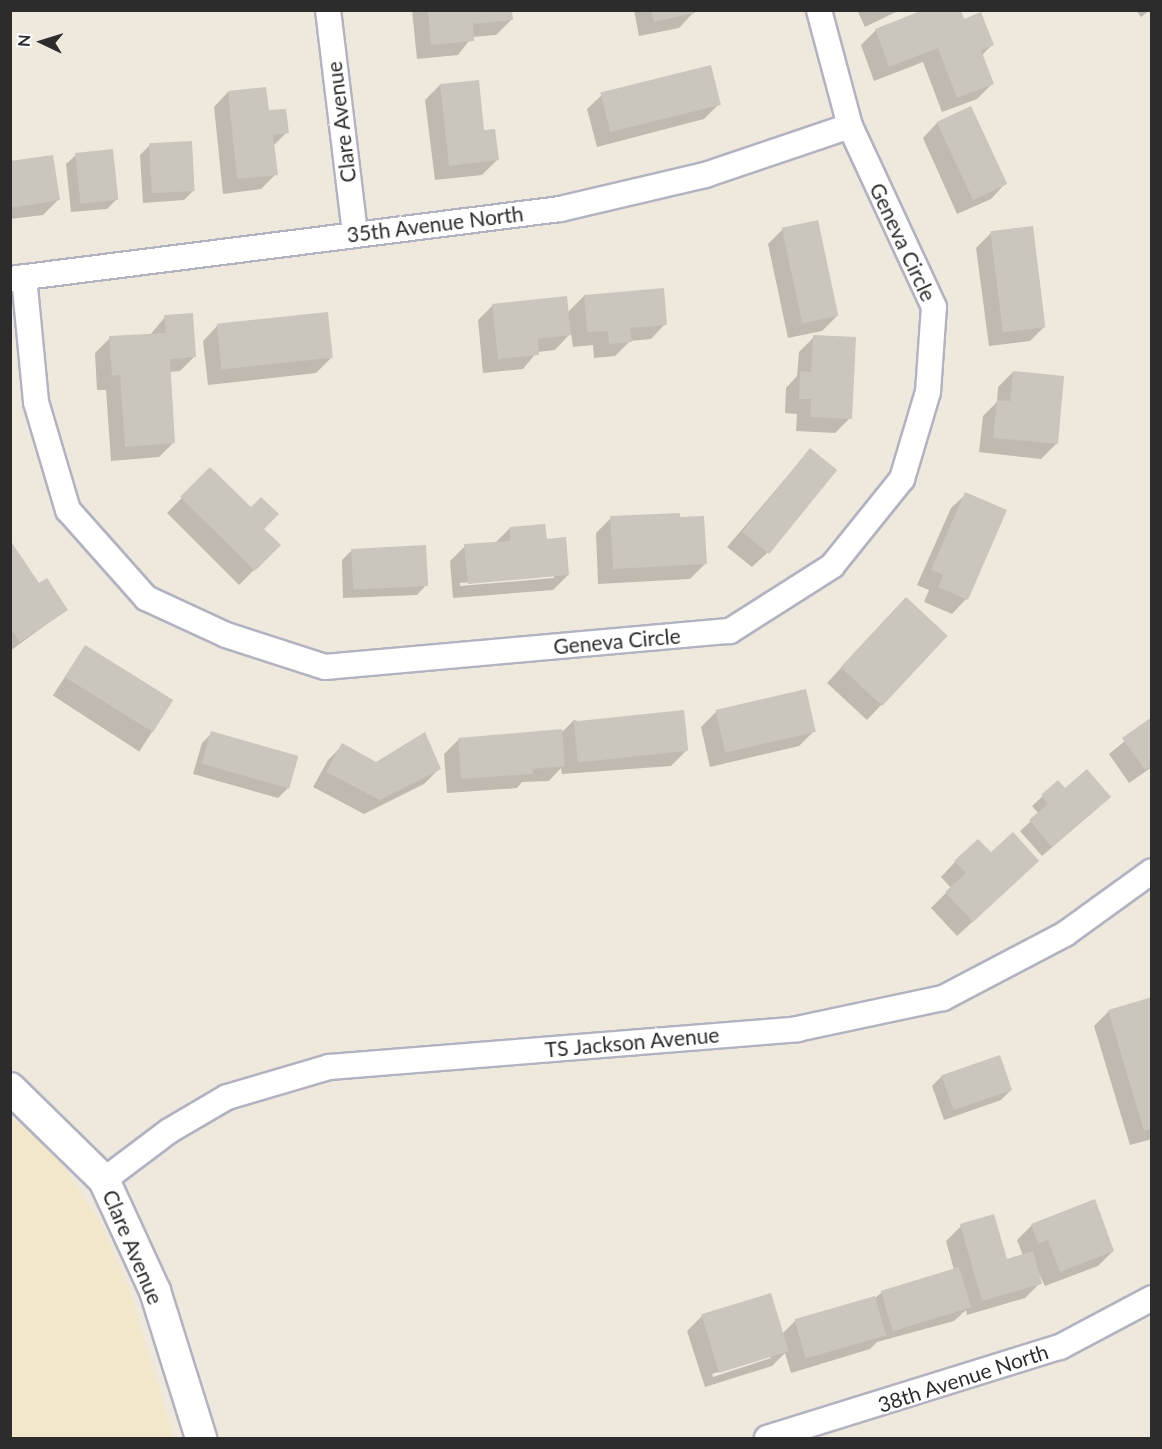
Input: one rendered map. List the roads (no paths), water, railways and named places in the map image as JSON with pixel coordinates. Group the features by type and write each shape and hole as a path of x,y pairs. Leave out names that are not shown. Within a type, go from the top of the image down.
{"street":[{"name":"Clare Avenue","path":"327,10 355,233"},
{"name":"Geneva Circle","path":"17,278 36,402 68,510 146,598 226,635 325,667 730,631 832,567 902,479 928,392 934,307 850,126 819,10"},
{"name":"35th Avenue North","path":"17,278 355,233 560,209 705,175 850,126"},
{"name":"TS Jackson Avenue","path":"104,1180 169,1131 226,1097 329,1067 797,1029 943,998 1065,934 1152,872"},
{"name":"Clare Avenue","path":"10,1088 104,1180 155,1292 201,1438"},
{"name":"38th Avenue North","path":"767,1438 1060,1347 1152,1298"}]}
